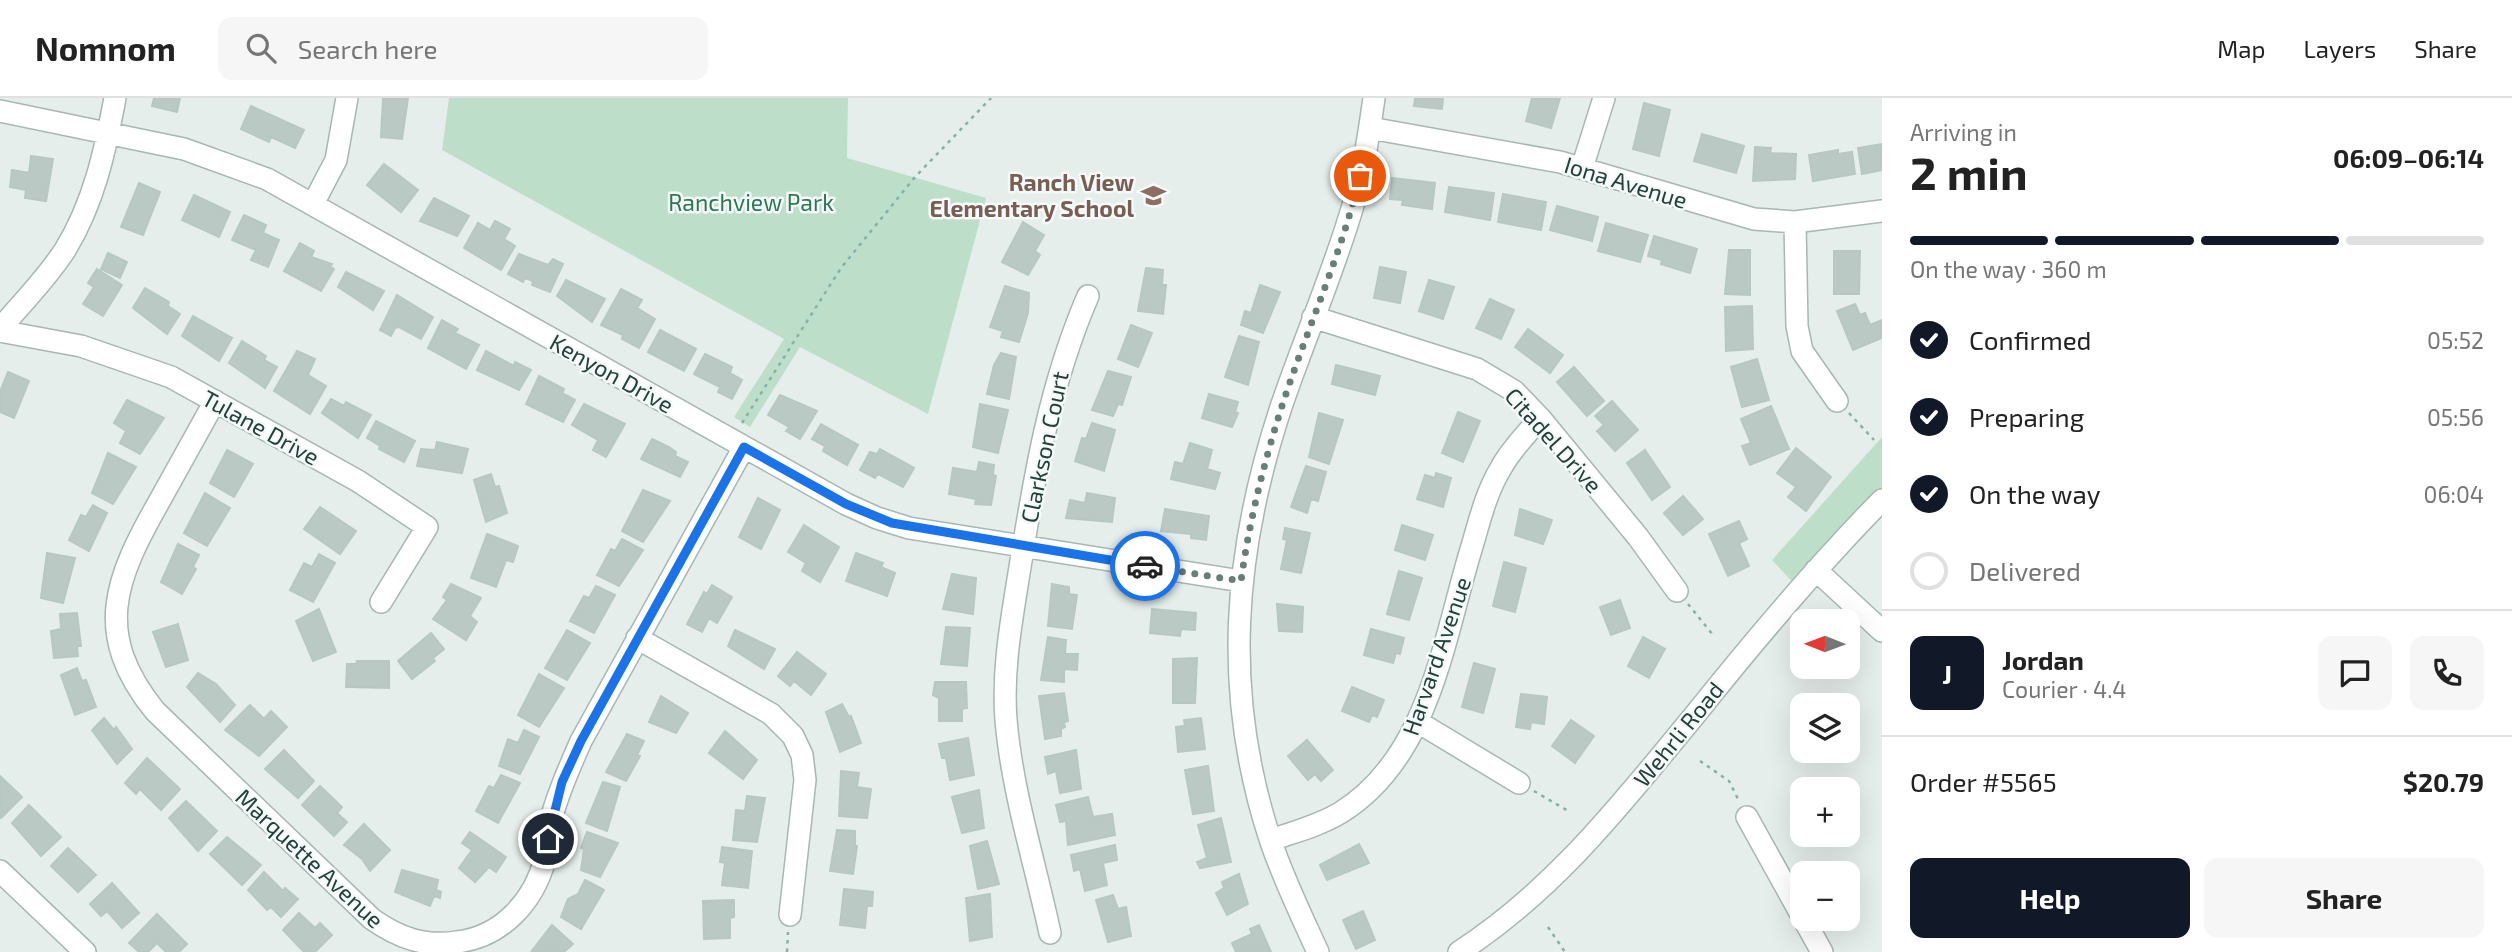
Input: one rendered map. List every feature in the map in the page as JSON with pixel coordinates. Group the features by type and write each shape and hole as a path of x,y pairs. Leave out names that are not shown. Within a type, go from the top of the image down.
{"street":[{"path":"0,330 55,265 75,233 93,190 115,98"},
{"path":"313,204 336,160 347,98"},
{"path":"1318,952 1271,840 1256,791 1241,708 1238,621 1248,533 1266,458 1354,202 1374,98"},
{"path":"1582,167 1604,98"},
{"name":"Kenyon Drive","path":"0,111 204,155 257,175 846,504 884,521 1024,547 1241,581"},
{"name":"Iona Avenue","path":"1370,128 1582,167 1734,215 1795,222 1882,211"},
{"path":"1795,222 1797,326 1802,351 1837,401"},
{"name":"Clarkson Court","path":"1049,933 1012,765 1006,722 1007,660 1049,404 1070,337 1088,296"},
{"name":"Citadel Drive","path":"1313,317 1477,369 1514,391 1540,418 1638,537 1677,591"},
{"name":"Tulane Drive","path":"0,330 37,336 121,357 171,377 358,481 426,527 381,602"},
{"name":"Marquette Avenue","path":"215,401 127,560 116,611 121,650 130,677 155,712 386,929 415,942 438,945 468,941 489,933 515,914 538,880 562,782 581,741 744,447"},
{"name":"Harvard Avenue","path":"1271,840 1313,826 1358,799 1400,754 1418,722 1486,498 1500,468 1540,418"},
{"name":"Wehrli Road","path":"1459,952 1529,901 1565,868 1816,570 1882,500"},
{"path":"1816,570 1882,631"},
{"path":"637,638 771,714 793,736 802,755 804,780 790,915"},
{"path":"1418,722 1519,783"},
{"path":"1747,817 1822,952"},
{"path":"0,871 85,952"}],"path":[{"path":"742,423 841,268 915,177 991,98"},
{"path":"1837,401 1874,440"},
{"path":"1677,591 1713,635"},
{"path":"1700,761 1729,781 1747,817"},
{"path":"1519,783 1570,812"},
{"path":"1548,927 1565,952"}],"green space":[{"name":"Ranchview Park","path":"449,98 848,98 847,158 986,198 928,414 800,347 750,427 734,417 784,339 442,150"},
{"path":"1882,437 1882,500 1799,589 1772,560"}],"building":[{"path":"154,98 180,98 177,112 152,106"},
{"path":"383,98 408,98 402,139 381,137"},
{"path":"1415,98 1443,98 1442,109 1414,106"},
{"path":"1532,98 1560,98 1551,128 1526,121"},
{"path":"1644,103 1670,110 1659,156 1633,149"},
{"path":"251,106 304,130 295,148 271,137 269,142 241,129"},
{"path":"1702,134 1744,146 1736,173 1694,161"},
{"path":"1882,144 1882,170 1862,174 1858,148"},
{"path":"1755,147 1771,148 1770,153 1796,154 1795,179 1753,181"},
{"path":"1838,150 1838,154 1852,152 1855,174 1813,181 1809,155"},
{"path":"31,156 53,159 46,201 25,198 26,190 10,187 12,170 29,173"},
{"path":"384,164 418,190 401,212 367,185"},
{"path":"1392,178 1435,183 1432,209 1402,205 1403,200 1390,199"},
{"path":"139,183 160,192 143,235 121,227"},
{"path":"1449,187 1494,193 1490,220 1445,212"},
{"path":"1503,194 1546,202 1541,230 1498,222"},
{"path":"194,195 230,212 219,237 182,220"},
{"path":"434,198 469,216 457,236 420,221"},
{"path":"1557,206 1598,217 1592,241 1550,230"},
{"path":"244,215 266,225 263,233 279,240 268,267 251,260 256,250 232,240"},
{"path":"495,221 510,229 504,239 515,246 501,270 464,248 478,223 490,230"},
{"path":"1023,222 1044,235 1035,251 1040,255 1028,275 1002,262"},
{"path":"1606,223 1648,235 1640,262 1598,251"},
{"path":"1654,236 1697,249 1690,273 1661,264 1662,260 1648,256"},
{"path":"300,243 314,251 311,257 332,264 330,267 334,269 321,291 284,271"},
{"path":"1729,250 1750,250 1750,295 1725,294"},
{"path":"1834,251 1860,251 1859,294 1834,294"},
{"path":"108,253 127,262 120,278 101,269"},
{"path":"519,254 548,265 553,259 563,264 550,292 532,285 533,281 525,278 523,282 508,274"},
{"path":"1380,267 1406,272 1400,303 1374,298"},
{"path":"1146,268 1163,270 1162,285 1166,285 1163,314 1138,311"},
{"path":"97,269 122,285 103,316 83,304 94,287 88,283"},
{"path":"346,272 384,291 373,310 338,287"},
{"path":"566,280 605,299 592,322 557,296"},
{"path":"1429,280 1454,287 1443,319 1419,311"},
{"path":"1260,285 1280,292 1263,333 1241,325 1245,311 1251,313"},
{"path":"1005,286 1029,293 1028,313 1019,342 1001,337 1003,331 990,327"},
{"path":"145,288 169,302 168,306 180,314 167,334 133,308"},
{"path":"621,289 642,300 637,308 655,319 639,348 622,339 623,335 601,325"},
{"path":"397,295 433,317 421,339 399,327 395,328 391,336 380,330"},
{"path":"1490,299 1514,310 1501,339 1476,328"},
{"path":"1855,304 1860,315 1865,313 1870,325 1882,320 1882,338 1853,350 1837,311"},
{"path":"1752,306 1753,349 1726,351 1725,307"},
{"path":"193,316 232,338 219,361 182,336"},
{"path":"442,320 458,329 455,333 479,345 466,369 428,348"},
{"path":"1131,325 1152,333 1138,367 1118,359"},
{"path":"1528,329 1563,355 1550,373 1515,347"},
{"path":"660,330 696,349 684,371 648,352"},
{"path":"1239,336 1259,342 1248,385 1225,377"},
{"path":"242,341 266,356 264,360 277,367 265,388 229,363"},
{"path":"297,351 315,359 308,375 326,386 310,414 274,391"},
{"path":"486,351 514,366 515,362 531,370 519,390 477,370"},
{"path":"1001,353 1016,357 1009,399 987,394 994,365"},
{"path":"705,354 732,367 730,373 742,380 732,399 718,392 720,387 694,374"},
{"path":"1757,359 1769,400 1742,407 1731,367"},
{"path":"1336,365 1380,376 1375,395 1332,384"},
{"path":"1574,367 1604,401 1587,416 1557,382"},
{"path":"1108,371 1131,377 1122,405 1118,404 1113,416 1092,410"},
{"path":"8,372 29,381 14,418 0,412 0,392"},
{"path":"539,376 564,389 562,393 575,400 563,422 526,404"},
{"path":"1209,394 1238,402 1235,412 1238,413 1232,427 1202,418"},
{"path":"780,395 817,411 800,439 786,431 789,427 768,415"},
{"path":"331,399 344,406 346,402 371,415 358,438 322,413"},
{"path":"127,400 164,418 140,454 120,443 126,431 114,423"},
{"path":"1612,401 1638,430 1615,451 1597,431 1604,425 1595,416"},
{"path":"584,404 625,424 606,457 593,450 598,440 572,425"},
{"path":"980,404 1008,410 998,453 973,447"},
{"path":"1771,406 1789,449 1750,465 1742,446 1751,443 1741,419"},
{"path":"1458,412 1480,421 1463,462 1442,453"},
{"path":"1319,413 1343,420 1329,464 1309,457"},
{"path":"376,421 415,441 404,462 379,449 380,446 367,438"},
{"path":"1092,423 1115,430 1104,471 1075,461 1082,438 1086,439"},
{"path":"821,424 858,445 847,465 823,451 825,446 812,439"},
{"path":"652,439 669,447 676,452 675,456 688,462 680,477 641,459"},
{"path":"437,442 468,449 462,473 417,466 421,449 435,450"},
{"path":"1190,443 1212,450 1207,469 1220,473 1215,489 1171,479 1175,462 1183,464"},
{"path":"1796,448 1831,477 1806,511 1788,497 1796,487 1777,473"},
{"path":"880,449 914,468 903,487 878,474 875,478 860,470 870,452 877,454"},
{"path":"227,450 253,464 234,497 210,483"},
{"path":"1645,450 1670,487 1652,500 1627,463"},
{"path":"108,453 136,467 113,504 92,493"},
{"path":"979,462 994,465 993,475 996,476 991,505 975,504 976,499 949,494 953,468 977,472"},
{"path":"1306,466 1326,472 1318,501 1311,499 1307,513 1291,507"},
{"path":"1436,473 1451,478 1443,507 1417,499 1425,475 1435,478"},
{"path":"491,474 495,487 499,486 507,513 486,522 474,480"},
{"path":"643,490 670,501 643,542 622,531"},
{"path":"205,493 230,508 207,546 184,533"},
{"path":"1087,493 1115,498 1112,522 1066,518 1070,500 1085,503"},
{"path":"1683,496 1703,519 1683,535 1664,513"},
{"path":"758,498 780,510 761,549 739,537"},
{"path":"93,505 107,513 89,551 69,540 81,515 86,517"},
{"path":"320,507 356,531 340,554 304,529"},
{"path":"1165,509 1209,516 1206,540 1191,538 1191,534 1161,531"},
{"path":"1520,509 1552,520 1543,544 1515,535"},
{"path":"1739,521 1747,539 1739,543 1749,566 1728,576 1709,534"},
{"path":"804,525 839,547 820,582 802,571 806,563 788,552"},
{"path":"1402,525 1433,535 1425,560 1395,550"},
{"path":"1285,528 1310,533 1301,573 1281,569 1287,540 1283,539"},
{"path":"487,534 518,546 513,562 506,560 496,587 471,578"},
{"path":"622,539 643,550 619,586 597,575 611,549 615,551"},
{"path":"178,544 199,555 193,567 196,569 182,594 161,582"},
{"path":"47,553 75,558 63,603 41,598"},
{"path":"856,553 883,563 881,567 895,573 887,596 846,581"},
{"path":"319,554 335,563 313,602 290,590 304,563 312,567"},
{"path":"1504,562 1526,568 1515,612 1493,606"},
{"path":"1399,571 1422,578 1409,620 1387,614"},
{"path":"952,574 976,578 973,614 943,609"},
{"path":"451,584 481,598 470,616 477,622 466,640 433,619 447,600 443,597"},
{"path":"1052,584 1069,587 1069,594 1077,595 1072,629 1048,626"},
{"path":"712,585 732,597 717,623 709,618 702,632 687,624 704,592 707,594"},
{"path":"596,586 615,595 594,633 570,621 584,596 589,598"},
{"path":"1620,600 1630,628 1611,635 1600,607"},
{"path":"1277,604 1303,607 1302,632 1279,631"},
{"path":"319,609 336,652 313,661 296,621"},
{"path":"1152,609 1196,613 1195,630 1181,629 1180,636 1150,633"},
{"path":"77,613 81,646 77,646 78,656 54,658 51,631 61,629 60,614"},
{"path":"178,624 188,660 166,667 153,632"},
{"path":"946,627 970,628 967,666 941,664"},
{"path":"1371,629 1404,638 1400,654 1396,653 1393,663 1364,655"},
{"path":"567,630 590,643 567,680 545,668"},
{"path":"735,630 775,649 764,669 728,646"},
{"path":"431,633 444,649 433,658 435,661 412,679 398,661"},
{"path":"1048,637 1066,640 1065,654 1078,654 1077,670 1064,669 1064,682 1041,680"},
{"path":"1643,637 1665,649 1649,678 1628,666"},
{"path":"797,652 826,674 811,695 794,681 790,686 778,676"},
{"path":"1197,658 1195,703 1173,703 1173,659"},
{"path":"357,661 389,661 389,688 346,687 347,664 356,664"},
{"path":"1474,663 1495,669 1483,713 1462,707"},
{"path":"77,668 82,681 86,680 96,707 75,715 61,675"},
{"path":"198,673 216,684 235,705 220,722 187,687"},
{"path":"539,674 564,688 539,727 518,715"},
{"path":"935,682 966,682 967,708 962,709 962,721 939,721 939,698 933,695"},
{"path":"1352,687 1384,700 1377,717 1372,715 1369,722 1342,711"},
{"path":"1064,693 1068,721 1064,722 1061,736 1045,739 1039,696"},
{"path":"1521,694 1547,697 1544,724 1531,722 1530,729 1516,727"},
{"path":"661,696 688,713 676,733 649,722"},
{"path":"842,704 849,717 851,716 861,743 840,752 826,712"},
{"path":"250,705 264,719 271,711 287,727 259,756 225,730"},
{"path":"104,718 114,730 116,727 132,749 117,764 92,730"},
{"path":"1201,718 1205,749 1178,752 1176,727 1185,726 1184,720"},
{"path":"1571,720 1594,736 1575,763 1552,746"},
{"path":"524,730 539,737 520,774 499,766 508,739 518,743"},
{"path":"725,731 757,760 743,779 709,753"},
{"path":"627,734 644,741 637,755 640,756 626,781 606,772"},
{"path":"968,738 974,775 950,780 946,758 942,758 939,744"},
{"path":"1307,740 1333,770 1321,781 1315,774 1308,780 1288,756"},
{"path":"284,750 314,781 298,798 265,769"},
{"path":"1076,750 1081,789 1060,793 1056,771 1048,774 1045,757"},
{"path":"147,758 180,789 161,810 140,789 136,794 125,783"},
{"path":"1208,766 1214,811 1193,814 1185,770"},
{"path":"841,771 859,773 857,787 871,789 867,818 839,816"},
{"path":"501,775 520,783 498,823 476,811 489,786 494,788"},
{"path":"0,776 22,797 1,818 0,817"},
{"path":"603,782 620,787 607,831 586,823"},
{"path":"320,786 342,807 337,813 347,822 334,836 302,805"},
{"path":"979,790 984,828 962,833 952,797"},
{"path":"747,796 765,798 757,842 733,840 736,810 745,811"},
{"path":"1088,797 1093,817 1112,814 1115,835 1068,845 1066,821 1060,822 1056,805"},
{"path":"186,801 217,831 198,851 169,818"},
{"path":"29,805 61,837 41,856 12,823"},
{"path":"1221,818 1231,862 1200,868 1197,862 1207,858 1198,825"},
{"path":"364,824 390,850 370,871 362,859 344,845"},
{"path":"837,830 855,831 857,846 853,874 830,871"},
{"path":"470,832 506,857 496,872 489,867 475,882 459,868 472,850 462,843"},
{"path":"587,832 618,843 600,877 581,870 584,849 581,848"},
{"path":"227,837 261,865 242,885 210,854"},
{"path":"987,841 999,884 978,889 970,846"},
{"path":"1359,844 1369,863 1327,880 1320,865"},
{"path":"1115,845 1117,860 1103,863 1107,885 1085,891 1080,869 1074,871 1071,855"},
{"path":"722,847 752,851 748,888 722,885 725,863 720,862"},
{"path":"68,848 96,875 78,892 51,866"},
{"path":"402,870 438,880 436,890 441,892 440,898 434,896 430,906 395,892"},
{"path":"264,872 283,891 285,888 298,899 281,917 271,907 267,910 248,890"},
{"path":"1239,874 1248,904 1227,915 1216,893 1224,888 1222,882"},
{"path":"585,880 604,890 581,929 561,917 568,899 578,894"},
{"path":"112,883 139,913 122,928 107,911 101,916 90,904"},
{"path":"844,889 873,892 872,906 867,906 865,928 840,925"},
{"path":"990,894 992,937 970,941 966,898"},
{"path":"1113,895 1118,909 1126,907 1131,936 1108,942 1096,900"},
{"path":"734,900 730,938 704,939 703,901"},
{"path":"1363,911 1375,940 1356,949 1343,920"},
{"path":"299,913 315,928 320,923 332,935 315,952 304,952 283,930"},
{"path":"157,914 187,944 179,952 166,952 157,943 148,952 139,952 129,943"},
{"path":"552,925 573,944 564,952 531,952"},
{"path":"1259,925 1271,952 1236,952 1232,943 1252,934 1250,929"}],"way so far":[{"path":"1145,566 1241,581 1248,533 1266,458 1281,408 1342,241 1360,176"}],"place":[{"name":"Ranch View Elementary School","path":"1154,195"}],"route":[{"path":"548,839 562,782 581,741 744,447 846,504 892,523 1145,566"}]}
